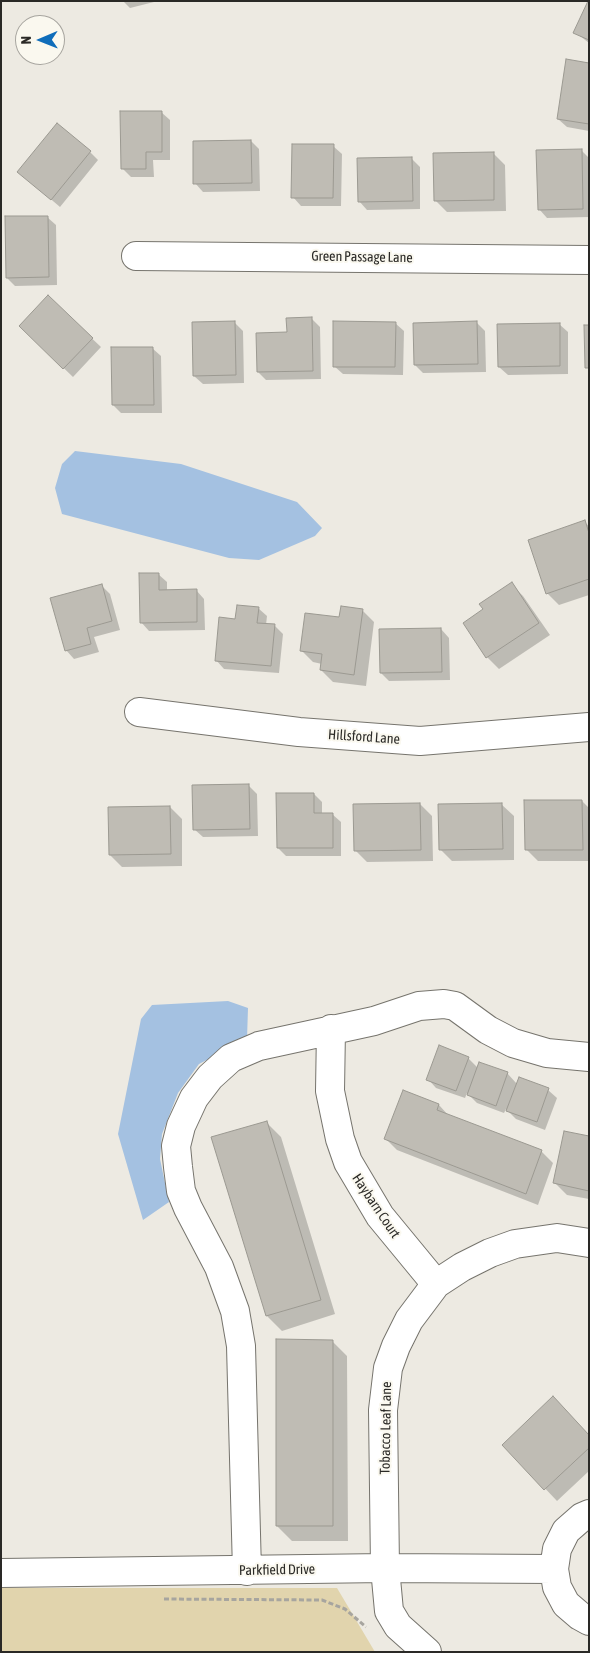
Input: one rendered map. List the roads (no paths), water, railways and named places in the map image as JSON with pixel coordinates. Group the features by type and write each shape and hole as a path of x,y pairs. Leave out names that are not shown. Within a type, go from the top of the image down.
{"street":[{"name":"Green Passage Lane","path":"136,256 589,260"},
{"name":"Hillsford Lane","path":"139,712 298,732 420,741 589,727"},
{"path":"247,1571 244,1400 241,1346 235,1311 219,1267 182,1191 176,1146 181,1126 194,1098 210,1077 231,1058 259,1046 374,1021 419,1006 444,1004 454,1006 488,1030 513,1043 547,1053 589,1057"},
{"name":"Haybarn Court","path":"331,1029 330,1091 340,1139 348,1162 380,1216 436,1284"},
{"name":"Tobacco Leaf Lane","path":"426,1652 398,1626 389,1611 385,1568 384,1388 396,1346 410,1320 436,1284 490,1253 515,1244 557,1238 589,1243"},
{"path":"589,1514 582,1517 566,1531 557,1548 554,1569 557,1587 566,1604 589,1621"},
{"name":"Parkfield Drive","path":"1,1573 385,1568 554,1569"}],"water":[{"path":"75,451 181,464 297,502 322,528 315,536 259,560 229,558 62,514 55,488 62,464"},
{"path":"228,1001 248,1008 247,1039 199,1064 178,1093 162,1134 160,1159 169,1202 143,1220 118,1134 141,1019 152,1005"}]}
